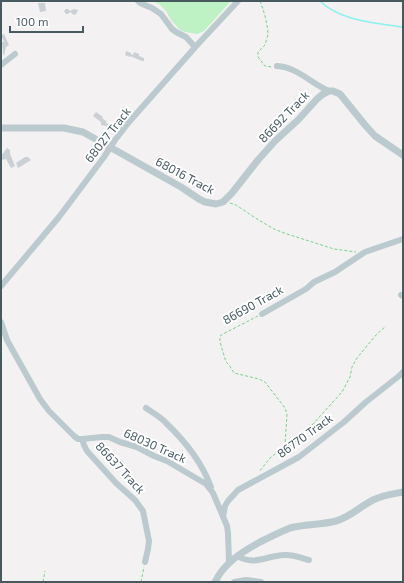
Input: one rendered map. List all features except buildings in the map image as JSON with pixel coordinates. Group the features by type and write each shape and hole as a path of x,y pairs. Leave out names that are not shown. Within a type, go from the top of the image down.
{"street":[{"path":"138,1 161,14 172,29 186,37 195,47"},
{"name":"68027 Track","path":"1,286 59,217 129,122 238,1"},
{"path":"1,65 15,54"},
{"path":"277,66 291,69 329,91 340,94 375,136 403,155"},
{"name":"86692 Track","path":"223,202 276,141 317,99 329,91"},
{"name":"68016 Track","path":"1,128 69,129 83,132 206,202 216,204 223,202"},
{"path":"365,252 403,239"},
{"name":"86690 Track","path":"262,314 306,289 314,282 335,272 365,252"},
{"path":"1,322 7,340 40,399 49,411 74,436 78,439 82,439"},
{"name":"86770 Track","path":"223,517 225,506 238,490 292,462 344,422 403,372"},
{"path":"146,408 166,422 194,455 206,476 213,493"},
{"name":"68030 Track","path":"82,439 109,437 137,447 167,461 202,481 213,493 227,526 229,562"},
{"name":"86637 Track","path":"82,439 87,451 143,511 149,541 145,562"},
{"path":"215,582 219,572 229,562 244,551 275,534 290,528 336,521 346,517 373,500 403,492"},
{"path":"237,556 244,560 254,561 278,555 294,556 309,560"},
{"path":"234,582 246,580 260,582"}],"path":[{"path":"260,1 264,9 268,34 265,45 258,52 258,56 265,66 277,66"},
{"name":"68016 Track","path":"223,202 236,205 257,219 284,233 334,249 365,252"},
{"name":"86690 Track","path":"262,314 220,336 220,342 226,362 234,373 259,379 265,382 285,408 287,414 285,445 281,452"},
{"path":"256,476 270,458 294,443 303,435 342,392 350,378 352,367 357,358 376,335 386,326"},
{"path":"141,582 145,562"},
{"path":"42,582 45,571"}],"green space":[{"path":"151,1 231,1 204,31 197,34 180,30 159,4"}],"waterway":[{"path":"188,1 193,1"},
{"path":"320,1 328,8 348,17 403,27"}]}
